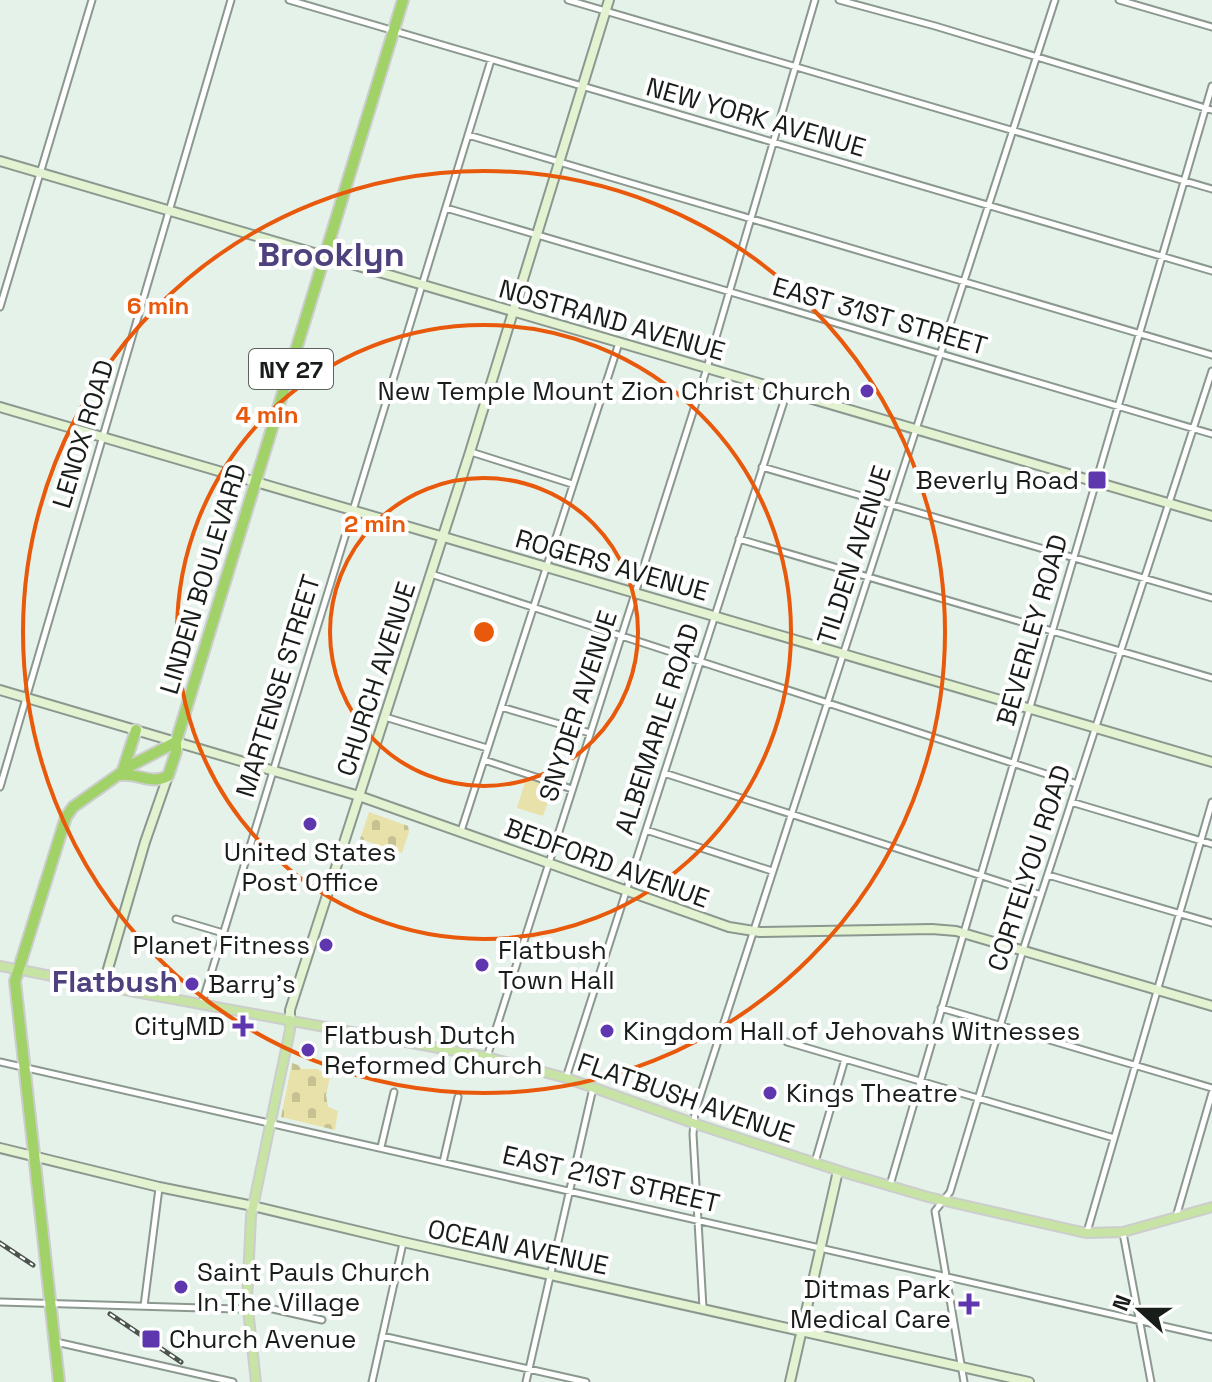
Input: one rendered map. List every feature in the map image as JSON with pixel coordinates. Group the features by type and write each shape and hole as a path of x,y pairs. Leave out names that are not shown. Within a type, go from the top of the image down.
{"highway":[{"name":"LINDEN BOULEVARD","path":"168,776 403,0"},
{"path":"120,775 136,730"},
{"path":"59,1382 15,981 66,817 73,807 132,765 176,742"},
{"path":"120,775 152,781 168,776"}],"main road":[{"name":"CHURCH AVENUE","path":"256,1382 248,1307 251,1216 290,1030 290,1010 470,452 609,0"},
{"name":"NOSTRAND AVENUE","path":"0,161 1212,516"},
{"name":"ROGERS AVENUE","path":"0,407 1212,762"},
{"name":"BEDFORD AVENUE","path":"0,690 359,796 719,924 752,931 932,929 964,933 1212,1006"},
{"name":"LINDEN BOULEVARD","path":"103,986 145,842 168,776"},
{"name":"FLATBUSH AVENUE","path":"0,966 487,1057 566,1078 693,1123 889,1186 1086,1233 1123,1232 1212,1207"},
{"name":"OCEAN AVENUE","path":"0,1148 159,1187 1029,1382"},
{"path":"790,1382 838,1171"}],"street":[{"path":"0,307 92,0"},
{"name":"LENOX ROAD","path":"0,787 231,0"},
{"name":"NEW YORK AVENUE","path":"289,0 1212,271"},
{"path":"568,0 1212,189"},
{"name":"SNYDER AVENUE","path":"487,1057 707,368 815,0"},
{"path":"839,0 1209,109"},
{"name":"TILDEN AVENUE","path":"693,1123 752,931 1055,0"},
{"path":"1119,0 1212,27"},
{"name":"MARTENSE STREET","path":"202,1003 491,60"},
{"name":"BEVERLEY ROAD","path":"889,1186 1184,181 1209,109 1212,86"},
{"path":"468,135 1212,355"},
{"name":"EAST 31ST STREET","path":"446,208 1212,434"},
{"path":"460,832 619,343"},
{"name":"CORTELYOU ROAD","path":"964,1382 935,1211 950,1192 1023,950 1212,371"},
{"name":"ALBEMARLE ROAD","path":"566,1078 787,392"},
{"path":"470,452 573,484"},
{"path":"762,467 1212,598"},
{"path":"739,539 1212,678"},
{"path":"430,574 1077,784"},
{"path":"501,707 590,733"},
{"path":"385,717 487,748"},
{"path":"484,760 572,789"},
{"path":"664,773 1041,895"},
{"path":"1071,802 1212,844"},
{"path":"1086,1233 1212,802"},
{"path":"646,830 772,871"},
{"path":"1048,875 1212,923"},
{"path":"176,919 223,933"},
{"path":"941,1008 1212,1090 1175,1218"},
{"path":"787,1042 1114,1138"},
{"path":"815,1163 845,1059"},
{"name":"EAST 21ST STREET","path":"0,1062 1212,1337"},
{"path":"526,1382 593,1087"},
{"path":"381,1147 394,1092"},
{"path":"443,1162 458,1097"},
{"path":"693,1123 703,1308"},
{"path":"144,1306 159,1187"},
{"path":"1123,1232 1151,1382"},
{"path":"372,1382 403,1242"},
{"path":"0,1302 237,1309 255,1305 322,1320"},
{"path":"382,1336 586,1382"},
{"path":"55,1341 233,1382"}],"green space":[{"path":"526,779 553,787 543,816 517,808"},
{"path":"369,812 408,826 402,853 360,839"},
{"path":"292,1063 301,1069 317,1069 330,1077 326,1095 328,1107 338,1111 335,1130 281,1117"}],"railway":[{"path":"0,1243 33,1265"},
{"path":"110,1314 181,1362"}],"place":[{"name":"New Temple Mount Zion Christ Church","path":"867,391"},
{"name":"Beverly Road","path":"1097,480"},
{"name":"United States Post Office","path":"310,824"},
{"name":"Planet Fitness","path":"326,945"},
{"name":"Flatbush Town Hall","path":"482,965"},
{"name":"Barry's","path":"192,984"},
{"name":"CityMD","path":"243,1026"},
{"name":"Kingdom Hall of Jehovahs Witnesses","path":"607,1031"},
{"name":"Flatbush Dutch Reformed Church","path":"308,1050"},
{"name":"Kings Theatre","path":"770,1093"},
{"name":"Saint Pauls Church In The Village","path":"181,1287"},
{"name":"Ditmas Park Medical Care","path":"969,1304"},
{"name":"Church Avenue","path":"151,1339"}],"district":[{"name":"Brooklyn","path":"331,254"},
{"name":"Flatbush","path":"115,981"}]}
